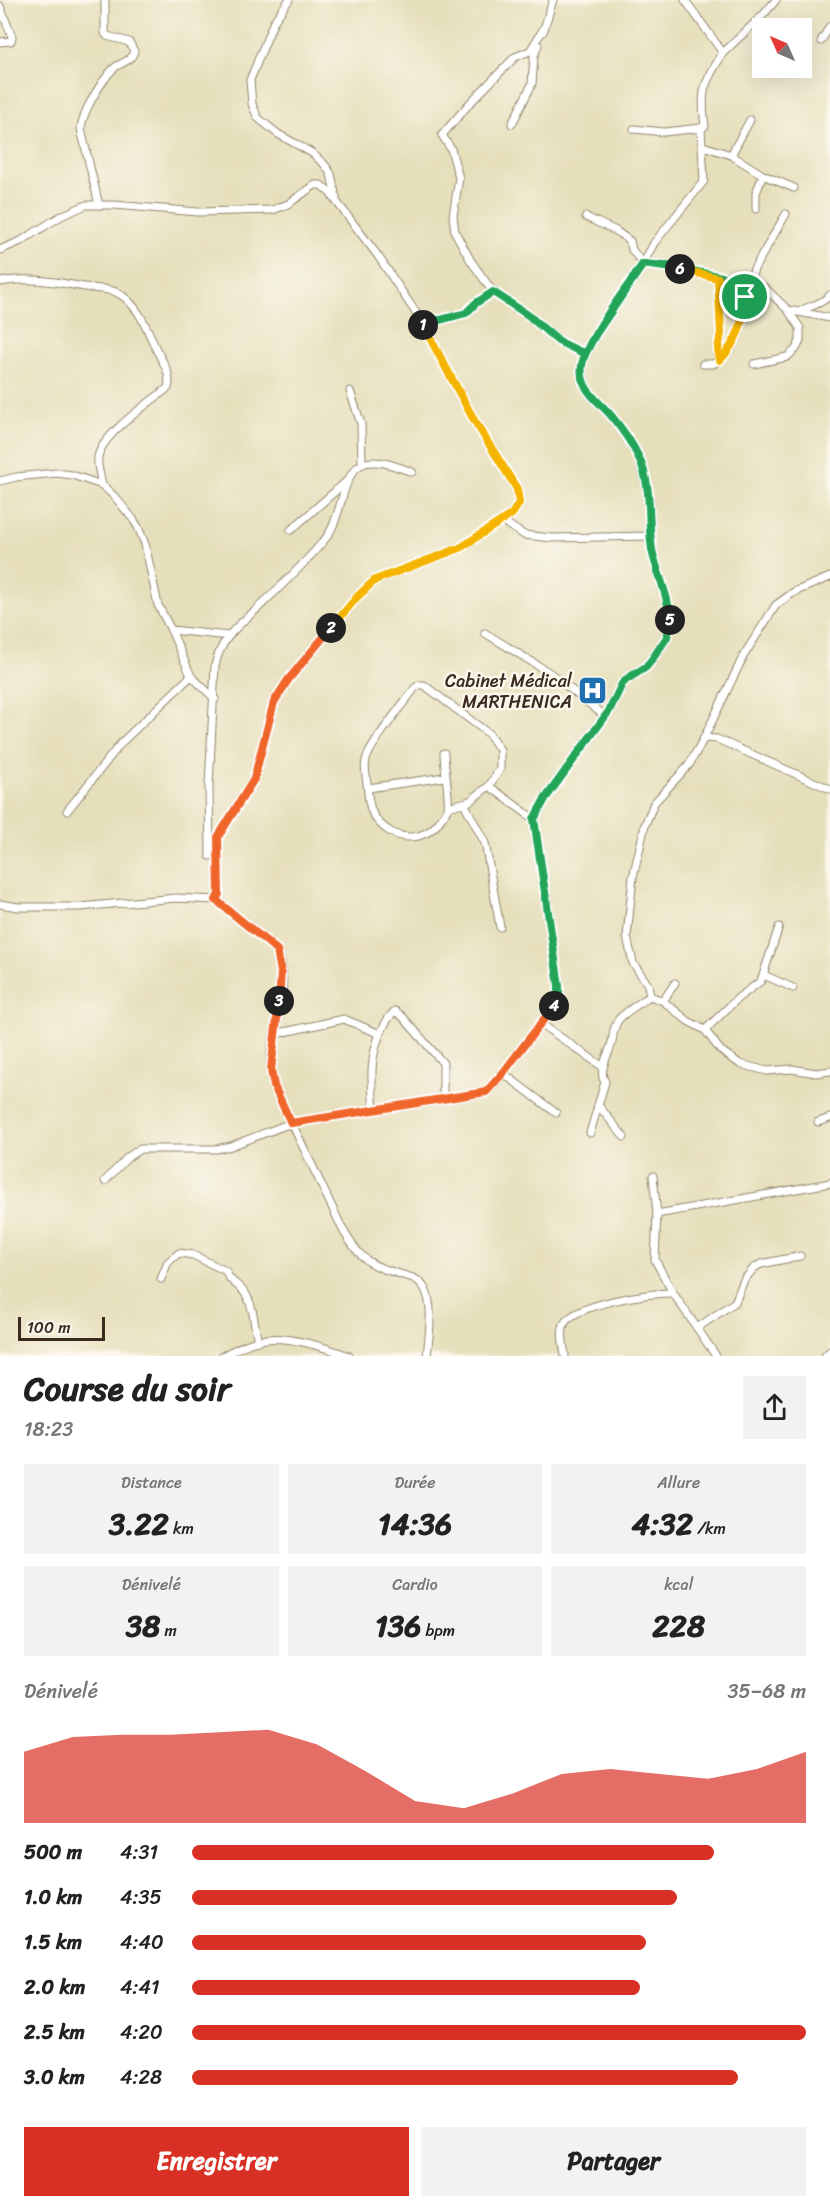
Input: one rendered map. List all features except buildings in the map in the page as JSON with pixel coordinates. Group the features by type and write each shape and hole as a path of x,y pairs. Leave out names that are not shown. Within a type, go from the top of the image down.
{"street":[{"path":"99,205 81,129 82,121 87,107 114,68 129,61 134,51 129,42 107,36 105,33 105,0"},
{"path":"289,0 274,21 250,80 252,104 258,118 278,134 312,153 326,165 331,174 337,201"},
{"path":"512,124 532,84 535,52 553,0"},
{"path":"684,0 723,53"},
{"path":"634,129 664,132 705,126 702,102 705,82 723,53 776,0"},
{"path":"0,6 12,37 11,40 0,42"},
{"path":"821,41 830,26"},
{"path":"544,28 528,52 515,57 442,135 451,149 459,178 453,216 455,232 471,261 493,292 528,315 558,341 585,354"},
{"path":"731,155 750,120"},
{"path":"105,1181 128,1157 140,1149 216,1149 231,1146 291,1123 486,1092 556,1002 559,986 534,819 545,799 606,717 622,684 646,667 667,637 670,612 650,536 650,500 638,455 612,417 592,397 584,383 582,365 595,335 643,264 654,243 704,181 704,146 701,128"},
{"path":"704,146 731,155 763,176 794,188"},
{"path":"756,209 756,194 763,176"},
{"path":"0,250 21,241 73,210 86,206 198,212 273,210 288,204 315,185 326,188 368,241 420,319 474,420 518,494 517,508 502,521 460,548 375,580 357,597 288,680 274,702 254,779 218,837 219,894 216,900"},
{"path":"703,364 713,364 720,360 730,349 739,333 745,297 754,269 786,214"},
{"path":"586,217 616,231 630,241 632,250 643,264 668,266 751,283 765,288 797,316 830,318"},
{"path":"718,278 720,360"},
{"path":"0,282 40,279 115,292 138,312 166,369 169,384 104,444 98,457 102,485"},
{"path":"420,319 440,320 466,313 493,292"},
{"path":"797,316 821,303 830,295"},
{"path":"754,364 788,357 792,353 800,337 797,316"},
{"path":"350,391 361,424 362,464"},
{"path":"291,530 348,480 362,464 371,462 388,464 412,471"},
{"path":"0,481 56,473 72,475 102,485 138,527 145,544 158,606 191,676 215,699"},
{"path":"210,856 209,786 216,660 229,636 284,583 331,532 338,518 348,480"},
{"path":"502,521 524,535 552,538 650,536"},
{"path":"650,996 648,985 630,956 627,937 637,858 645,825 654,803 683,773 704,738 744,655 776,605 794,592 830,578"},
{"path":"171,630 229,636"},
{"path":"485,633 559,680 606,717"},
{"path":"67,811 122,742 191,676"},
{"path":"444,753 448,807 436,827 429,833 414,836 398,835 384,828 372,813 368,788 366,760 369,753 415,688 422,684 489,734 498,744 501,756 500,769 489,786 464,803 448,807"},
{"path":"704,738 717,739 830,789"},
{"path":"368,788 445,777"},
{"path":"489,786 534,819"},
{"path":"464,803 485,843 500,927"},
{"path":"0,904 18,907 33,905 80,907 176,898 216,900 270,943 279,956 281,989 271,1061 272,1078 291,1123 356,1251 373,1265 419,1280 426,1287 429,1300 427,1356"},
{"path":"705,1030 738,998 757,985 764,975 779,927"},
{"path":"764,975 793,988"},
{"path":"663,1001 675,983"},
{"path":"650,996 663,1001 680,1016 705,1030 720,1050 749,1068 767,1071 792,1068 816,1073 830,1071"},
{"path":"590,1133 605,1082 603,1066 611,1045 613,1028 626,1014 650,996"},
{"path":"374,1110 371,1060 380,1034 393,1012 398,1012 402,1016 443,1063 443,1099"},
{"path":"275,1034 344,1019 380,1034"},
{"path":"541,1024 603,1066"},
{"path":"503,1073 556,1113"},
{"path":"597,1105 624,1137"},
{"path":"818,1122 830,1118"},
{"path":"653,1176 657,1214 655,1260 673,1293 716,1356"},
{"path":"657,1214 830,1183"},
{"path":"161,1279 168,1262 179,1253 193,1255 226,1271 228,1278 245,1294 253,1313 258,1341"},
{"path":"697,1328 735,1302 744,1280 754,1268 761,1264 800,1256"},
{"path":"566,1356 563,1327 568,1319 586,1308 658,1293 673,1293"},
{"path":"222,1356 258,1341 281,1339 322,1347 350,1356"},
{"path":"825,1356 830,1351"}],"place":[{"name":"Cabinet Médical MARTHENICA","path":"593,691"}],"route":[{"path":"745,297 739,333 730,349 720,360 718,278 668,266 656,265 643,264 618,301 595,335 582,365 584,383 592,397 612,417 638,455 650,500 650,536 653,553 670,612 670,622 667,637 653,658 646,667 633,674 622,684 609,711 545,799 534,819 559,986 559,994 552,1010 486,1092 291,1123 274,1086 271,1070 281,989 279,956 270,943 216,900 219,894 218,837 254,779 277,696 357,597 382,576 460,548 483,535 512,514 519,503 517,489 474,420 420,319 440,320 466,313 481,299 493,292 528,315 539,327 558,341 585,354 595,335 643,264 668,266 751,283 745,297"}]}
